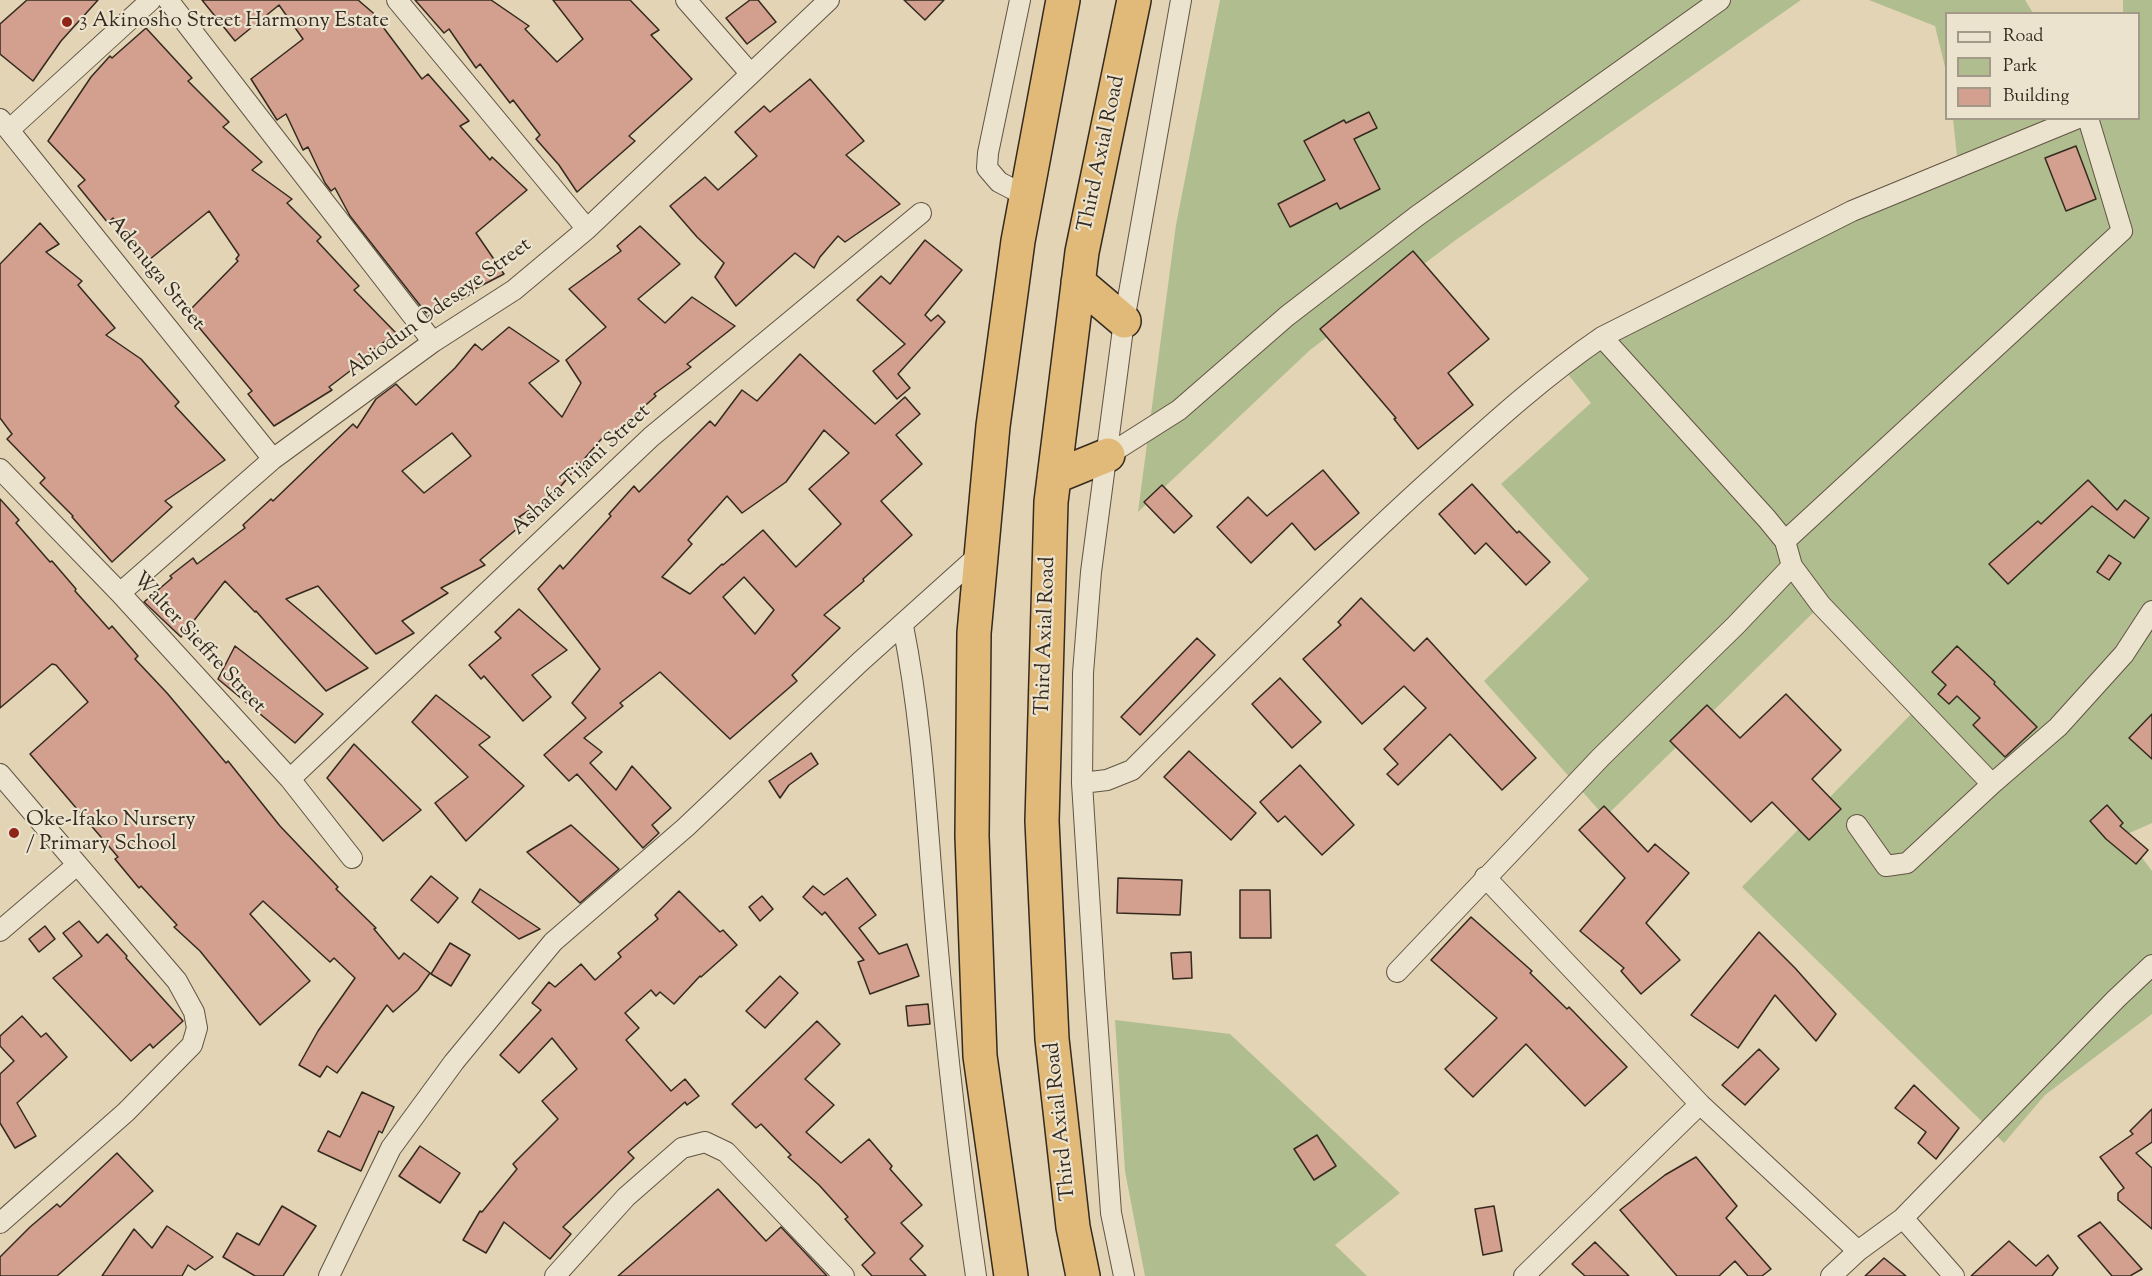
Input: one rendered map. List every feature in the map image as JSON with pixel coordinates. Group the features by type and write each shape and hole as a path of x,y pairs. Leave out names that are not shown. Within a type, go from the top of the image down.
{"highway":[{"path":"1011,1276 980,1056 972,836 974,633 979,555 993,426 1026,196 1063,0"},
{"name":"Third Axial Road","path":"1083,1276 1073,1227 1052,1039 1042,821 1048,613 1054,477 1082,252 1134,0"},
{"path":"1078,282 1124,321"},
{"path":"1054,477 1108,455"}],"street":[{"path":"5,124 151,0"},
{"path":"168,0 433,342"},
{"path":"397,0 587,229"},
{"path":"686,0 750,73"},
{"name":"Abiodun Odeseye Street","path":"120,593 273,459 433,342 514,290 587,229 829,0"},
{"path":"1020,0 988,153 987,168 999,182 1026,196"},
{"path":"1124,1276 1111,1213 1082,783 1083,673 1092,572 1124,321 1181,0"},
{"path":"1108,455 1179,410 1287,316 1417,216 1720,0"},
{"path":"1082,783 1107,780 1132,770 1349,555 1479,435 1565,362 1602,338 1852,211 2073,120"},
{"path":"1785,541 2122,231 2089,120"},
{"name":"Adenuga Street","path":"5,124 273,459"},
{"name":"Ashafa Tijani Street","path":"290,779 651,437 921,213"},
{"path":"1602,338 1767,519 1785,541 1792,566 1821,605 1992,784"},
{"name":"Walter Sieffre Street","path":"0,469 120,593 290,779 352,858"},
{"path":"329,1276 392,1148 454,1062 553,942 686,827 860,662 903,626 979,555"},
{"path":"1397,972 1601,757 1736,625 1792,566"},
{"path":"1857,825 1886,866 1907,863 1992,784 2058,727 2124,654 2152,611"},
{"path":"903,626 913,677 962,1182 976,1276"},
{"path":"0,774 177,981 194,1012 197,1028 192,1044 126,1112 0,1223"},
{"path":"0,931 77,865"},
{"path":"1485,877 1700,1104 1858,1251"},
{"path":"1831,1276 1858,1251 1903,1218 2152,964"},
{"path":"1524,1276 1700,1104"},
{"path":"555,1276 626,1197 682,1148 705,1142 726,1152 844,1276"},
{"path":"1903,1218 1954,1276"}],"green space":[{"path":"1220,0 1801,0 1457,239 1310,350 1138,512 1176,225"},
{"path":"1869,0 2025,0 2032,12 1945,12 1945,67 1935,26"},
{"path":"2123,0 2152,0 2152,823 2125,835 2152,871 2152,1014 2045,1095 2004,1143 1742,887 1918,707 1821,605 1605,817 1484,681 1589,579 1501,484 1591,403 1567,373 1660,314 1709,287 1808,236 1958,165 1953,120 2140,120 2140,12 2123,12"},
{"path":"1115,1020 1230,1034 1400,1193 1335,1245 1367,1276 1145,1276 1125,1171"}],"building":[{"path":"27,0 98,0 61,41 33,81 0,54 0,24"},
{"path":"202,0 358,0 386,24 383,27 422,79 428,74 469,121 460,126 490,160 492,157 527,190 476,233 504,274 429,316 438,303 426,313 350,216 335,188 331,191 325,183 308,147 303,150 286,114 277,120 251,79 303,39 279,5 235,41"},
{"path":"415,0 491,0 529,26 525,29 557,62 583,39 553,0 630,0 659,30 651,35 692,79 629,136 635,141 577,192 559,165 536,139 540,135 513,100 510,103 480,64 476,68 449,29 444,33"},
{"path":"750,0 758,0 776,22 747,44 726,18"},
{"path":"904,0 944,0 925,20"},
{"path":"146,28 192,78 188,81 229,122 223,127 262,162 252,170 292,199 287,203 321,237 317,241 359,286 354,290 396,333 329,387 332,390 274,426 248,394 252,391 187,313 238,261 236,259 239,255 209,211 144,264 113,218 108,223 78,186 85,180 48,141 91,77 110,56 112,58"},
{"path":"810,79 864,141 846,155 900,204 845,242 838,236 814,268 795,253 736,306 715,277 724,263 670,206 705,177 718,190 757,156 735,132 764,106 770,112"},
{"path":"1369,112 1377,128 1354,139 1380,189 1340,209 1337,203 1290,227 1278,204 1325,180 1304,141 1344,120 1346,123"},
{"path":"2076,146 2096,199 2066,211 2045,158"},
{"path":"40,223 59,244 46,252 82,281 78,285 115,328 106,335 141,359 179,402 175,406 225,460 165,501 172,507 112,562 73,516 40,483 45,478 7,439 12,434 0,418 0,264"},
{"path":"640,226 680,264 638,299 665,323 692,297 735,326 687,364 691,367 654,394 656,396 630,419 611,442 604,436 554,494 519,517 525,522 480,560 485,565 441,588 448,593 402,621 414,633 376,654 318,586 286,599 368,668 326,691 256,611 225,581 181,637 144,602 172,578 170,576 193,558 197,564 245,528 243,525 271,499 273,501 353,424 357,428 376,399 396,384 416,405 455,368 475,344 482,350 509,327 559,361 529,383 562,417 581,383 566,360 606,327 569,289 621,251 617,246","holes":["452,433 471,456 424,493 402,471"]},
{"path":"925,240 962,270 925,315 931,321 938,315 945,322 898,374 910,388 897,399 873,371 905,344 857,300 881,276 890,284"},
{"path":"1413,251 1489,339 1448,373 1473,405 1418,449 1394,419 1396,418 1320,329"},
{"path":"800,354 875,424 905,397 920,414 896,435 922,464 881,501 912,535 824,615 840,628 792,675 797,681 730,739 660,672 620,703 623,706 584,738 602,752 590,763 616,790 632,766 671,808 652,825 659,833 643,848 577,774 569,781 544,755 586,718 572,703 600,669 538,589 560,565 563,569 611,516 609,514 634,486 639,492 710,421 715,426 742,390 757,401","holes":["824,430 849,453 809,489 841,524 796,567 763,530 690,594 662,577 692,544 688,540 727,496 742,513 786,482","744,577 774,610 755,634 723,597"]},
{"path":"1323,470 1359,513 1315,550 1292,523 1251,563 1217,527 1248,497 1267,516"},
{"path":"2088,480 2117,510 2125,500 2149,518 2134,538 2092,506 2008,584 1989,564 2038,521 2041,524"},
{"path":"1472,484 1517,533 1519,531 1550,562 1526,585 1486,543 1475,554 1439,514"},
{"path":"1162,485 1192,516 1174,533 1144,502"},
{"path":"0,499 19,520 16,523 50,562 52,561 109,629 112,626 138,656 135,659 226,763 228,761 280,826 338,887 336,889 376,928 374,929 399,959 404,953 430,973 418,990 393,1012 387,1005 337,1073 327,1066 320,1077 299,1065 318,1031 355,978 334,958 330,962 263,901 250,914 310,981 260,1025 200,951 174,927 177,925 141,886 139,888 115,859 118,857 30,754 88,702 56,665 52,664 0,708"},
{"path":"2109,555 2121,563 2109,580 2097,572"},
{"path":"1361,598 1414,651 1427,638 1536,758 1502,790 1450,734 1398,785 1387,774 1398,764 1384,749 1426,708 1404,686 1362,724 1303,659 1341,625 1338,622"},
{"path":"519,609 567,650 532,675 551,697 523,721 484,676 481,679 469,665 501,638 495,632"},
{"path":"1197,638 1215,655 1140,735 1121,717"},
{"path":"235,646 323,714 295,743 218,679"},
{"path":"1957,646 2037,727 2005,757 1973,725 1980,718 1957,696 1949,704 1938,694 1946,685 1932,672"},
{"path":"1280,678 1321,722 1292,748 1252,704"},
{"path":"1786,694 1841,750 1812,779 1841,809 1809,840 1772,802 1751,822 1670,741 1707,705 1740,738"},
{"path":"436,695 490,737 479,745 524,786 466,841 435,803 468,777 412,722"},
{"path":"2152,714 2152,759 2129,738"},
{"path":"354,744 421,810 383,841 327,778"},
{"path":"1189,751 1256,813 1231,840 1164,777"},
{"path":"811,753 818,764 789,785 780,798 769,781"},
{"path":"1300,765 1354,825 1322,855 1285,816 1278,822 1260,802"},
{"path":"2107,805 2123,823 2120,826 2148,850 2136,864 2106,839 2090,821"},
{"path":"1604,806 1648,852 1655,844 1689,873 1646,923 1680,960 1641,994 1621,971 1624,968 1580,931 1625,878 1579,830"},
{"path":"571,825 619,869 580,903 527,852"},
{"path":"431,876 458,898 438,923 411,900"},
{"path":"847,878 876,915 859,928 879,954 907,944 919,976 870,994 858,962 864,960 825,912 822,915 803,897 813,886 824,895"},
{"path":"1118,878 1182,880 1180,915 1117,913"},
{"path":"480,889 540,929 519,939 472,902"},
{"path":"1240,890 1270,890 1271,938 1240,938"},
{"path":"679,891 720,932 723,930 737,945 700,976 674,1004 660,992 656,996 651,990 625,1013 639,1028 626,1040 671,1091 685,1079 699,1096 687,1105 685,1102 628,1152 634,1158 563,1227 571,1234 550,1259 504,1222 486,1253 463,1240 480,1211 482,1212 517,1169 513,1164 558,1119 542,1101 577,1069 552,1038 519,1073 500,1055 541,1010 532,1003 549,982 555,987 581,964 595,980 621,957 618,953 658,919 655,915"},
{"path":"762,896 773,909 760,921 749,907"},
{"path":"1471,917 1532,971 1530,973 1567,1009 1569,1007 1627,1067 1585,1106 1526,1044 1473,1097 1445,1069 1497,1018 1431,960"},
{"path":"79,921 98,943 107,934 183,1021 153,1048 150,1044 131,1061 53,978 82,956 63,933"},
{"path":"45,926 55,939 39,952 29,939"},
{"path":"1759,932 1836,1014 1816,1041 1775,995 1738,1048 1691,1015"},
{"path":"450,943 470,955 451,986 431,974"},
{"path":"1191,952 1192,978 1173,979 1171,953"},
{"path":"780,976 798,993 765,1028 746,1011"},
{"path":"928,1004 930,1024 908,1026 906,1006"},
{"path":"22,1016 41,1037 46,1033 67,1057 17,1103 36,1136 15,1148 0,1123 0,1074 14,1061 0,1046 0,1036"},
{"path":"817,1021 840,1044 805,1079 834,1105 806,1132 841,1163 869,1139 892,1166 890,1169 922,1205 901,1223 923,1246 910,1259 926,1276 872,1276 862,1265 875,1253 845,1219 848,1217 819,1185 788,1157 791,1155 761,1124 756,1128 732,1104"},
{"path":"1759,1049 1779,1069 1745,1105 1722,1085"},
{"path":"1914,1085 1959,1128 1936,1159 1918,1143 1926,1132 1895,1108"},
{"path":"362,1092 394,1107 382,1133 379,1131 361,1171 318,1151 328,1131 340,1137"},
{"path":"2152,1109 2152,1142 2136,1153 2152,1168 2152,1229 2118,1200 2118,1193 2124,1188 2100,1157 2133,1134 2130,1131"},
{"path":"1317,1135 1336,1166 1314,1180 1294,1149"},
{"path":"420,1146 460,1173 440,1203 399,1176"},
{"path":"117,1153 153,1191 57,1276 0,1276 0,1257 57,1204 60,1207"},
{"path":"1696,1157 1737,1206 1726,1218 1771,1269 1762,1276 1748,1276 1735,1261 1719,1276 1677,1276 1620,1210 1665,1175"},
{"path":"718,1189 766,1241 781,1227 827,1276 618,1276"},
{"path":"282,1206 316,1226 283,1276 255,1276 223,1257 237,1233 259,1245"},
{"path":"1494,1206 1502,1251 1483,1255 1475,1209"},
{"path":"2100,1222 2142,1269 2130,1276 2112,1276 2078,1236"},
{"path":"167,1226 213,1257 195,1270 188,1265 182,1276 102,1276 134,1229 152,1248"},
{"path":"2009,1241 2036,1266 2048,1255 2058,1268 2052,1276 1971,1276"},
{"path":"1595,1242 1629,1276 1585,1276 1572,1264"},
{"path":"1884,1258 1906,1276 1865,1276"}],"place":[{"name":"3 Akinosho Street Harmony Estate","path":"67,22"},
{"name":"Oke-Ifako Nursery / Primary School","path":"14,833"}]}
